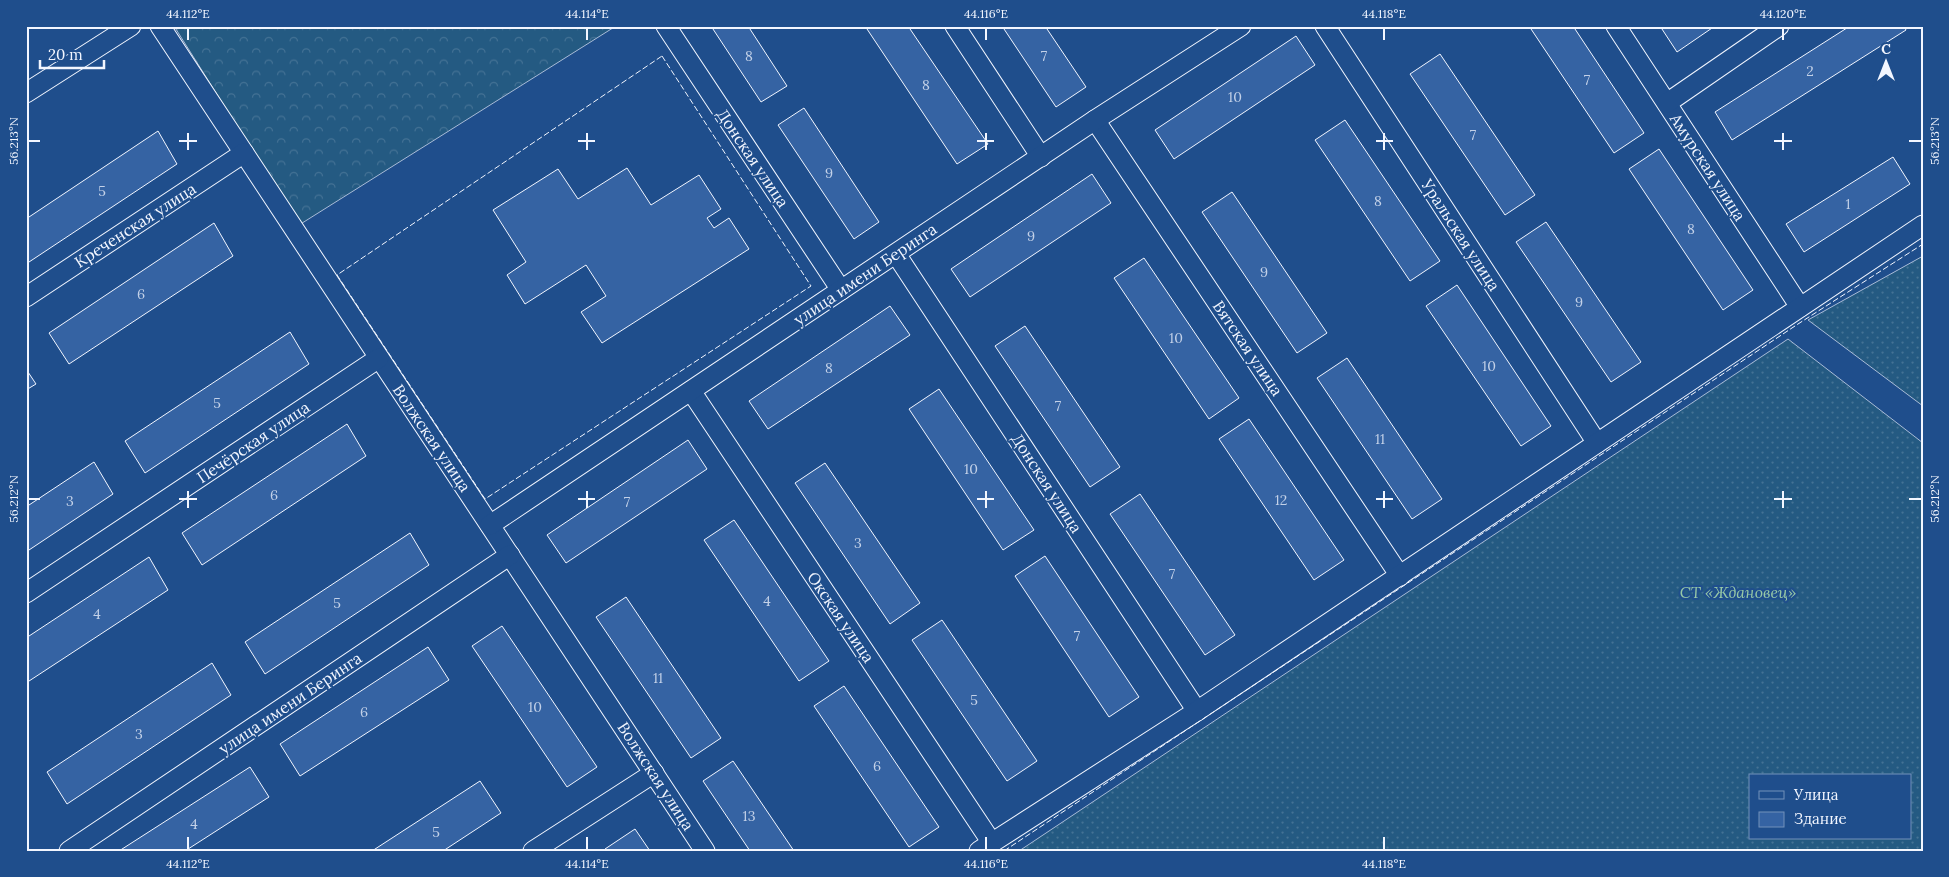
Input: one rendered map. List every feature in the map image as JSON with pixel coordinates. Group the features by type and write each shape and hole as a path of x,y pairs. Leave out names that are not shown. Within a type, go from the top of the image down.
{"street":[{"path":"26,93 131,26"},
{"name":"Волжская улица","path":"160,26 705,851"},
{"name":"Донская улица","path":"666,26 841,290"},
{"path":"955,26 1041,156"},
{"name":"улица имени Беринга","path":"490,525 1095,120 1241,26"},
{"name":"Уральская улица","path":"1325,26 1597,443"},
{"name":"Амурская улица","path":"1616,26 1800,307"},
{"path":"1667,103 1779,26"},
{"name":"Вятская улица","path":"1095,120 1400,576"},
{"name":"Креченская улица","path":"26,297 244,153"},
{"path":"985,847 1197,711 1923,225"},
{"name":"Донская улица","path":"896,254 1197,711"},
{"name":"Печёрская улица","path":"26,592 379,358"},
{"name":"Окская улица","path":"691,390 985,847"},
{"name":"улица имени Беринга","path":"69,851 510,555"},
{"path":"534,851 654,773"}],"green space":[{"path":"174,26 616,26 299,225"},
{"path":"1923,256 1923,406 1808,320"},
{"name":"СТ «Ждановец»","path":"1788,339 1923,443 1923,851 1019,851"}],"building":[{"path":"711,26 748,26 787,86 761,102"},
{"path":"865,26 908,26 988,144 957,164"},
{"path":"1002,26 1045,26 1086,87 1056,107"},
{"path":"1529,26 1573,26 1644,133 1614,153"},
{"path":"1660,26 1715,26 1677,52"},
{"path":"1850,26 1904,26 1906,30 1732,140 1715,112"},
{"path":"1296,36 1315,65 1174,159 1155,130"},
{"path":"1440,54 1535,195 1505,215 1410,74"},
{"path":"804,108 879,222 854,239 778,125"},
{"path":"1345,120 1440,261 1410,281 1315,140"},
{"path":"158,131 177,164 26,264 26,219"},
{"path":"1659,149 1753,290 1723,310 1629,169"},
{"path":"1893,157 1910,184 1804,252 1786,224"},
{"path":"627,168 651,205 699,175 721,209 707,218 714,228 729,218 749,249 602,343 581,312 606,296 586,265 525,304 507,275 526,262 493,210 558,169 578,199"},
{"path":"1092,174 1111,203 970,297 951,269"},
{"path":"1232,192 1327,333 1297,353 1202,212"},
{"path":"1546,222 1641,362 1611,382 1516,242"},
{"path":"214,223 233,256 69,364 49,333"},
{"path":"1144,258 1239,398 1209,419 1114,278"},
{"path":"1457,285 1551,426 1521,446 1426,306"},
{"path":"890,306 910,335 768,429 749,401"},
{"path":"1025,326 1120,467 1090,487 995,346"},
{"path":"290,332 309,364 145,473 125,441"},
{"path":"1347,358 1442,499 1412,519 1317,378"},
{"path":"26,369 36,384 26,390"},
{"path":"939,389 1034,530 1003,550 909,409"},
{"path":"1249,419 1344,560 1314,580 1219,439"},
{"path":"347,424 366,456 202,565 182,533"},
{"path":"688,440 707,469 566,563 547,535"},
{"path":"94,462 113,494 26,552 26,507"},
{"path":"825,463 920,603 890,624 795,483"},
{"path":"1140,494 1235,635 1205,655 1110,514"},
{"path":"734,520 829,661 799,681 704,540"},
{"path":"410,533 429,565 265,674 245,642"},
{"path":"1045,556 1139,697 1109,717 1015,576"},
{"path":"149,557 168,590 26,683 26,638"},
{"path":"626,597 721,738 691,758 596,617"},
{"path":"942,620 1037,761 1007,781 912,640"},
{"path":"502,626 597,767 567,787 472,646"},
{"path":"428,647 449,680 300,776 280,744"},
{"path":"212,663 231,695 67,804 47,772"},
{"path":"844,686 939,827 909,847 814,706"},
{"path":"733,761 794,851 750,851 703,781"},
{"path":"250,767 269,797 185,851 119,851"},
{"path":"480,781 501,813 443,851 372,851"},
{"path":"635,829 650,851 606,851 605,849"}],"fence":[{"path":"662,56 811,286 485,499 337,275 662,56"},
{"path":"1004,851 1798,324 1923,244"}]}
